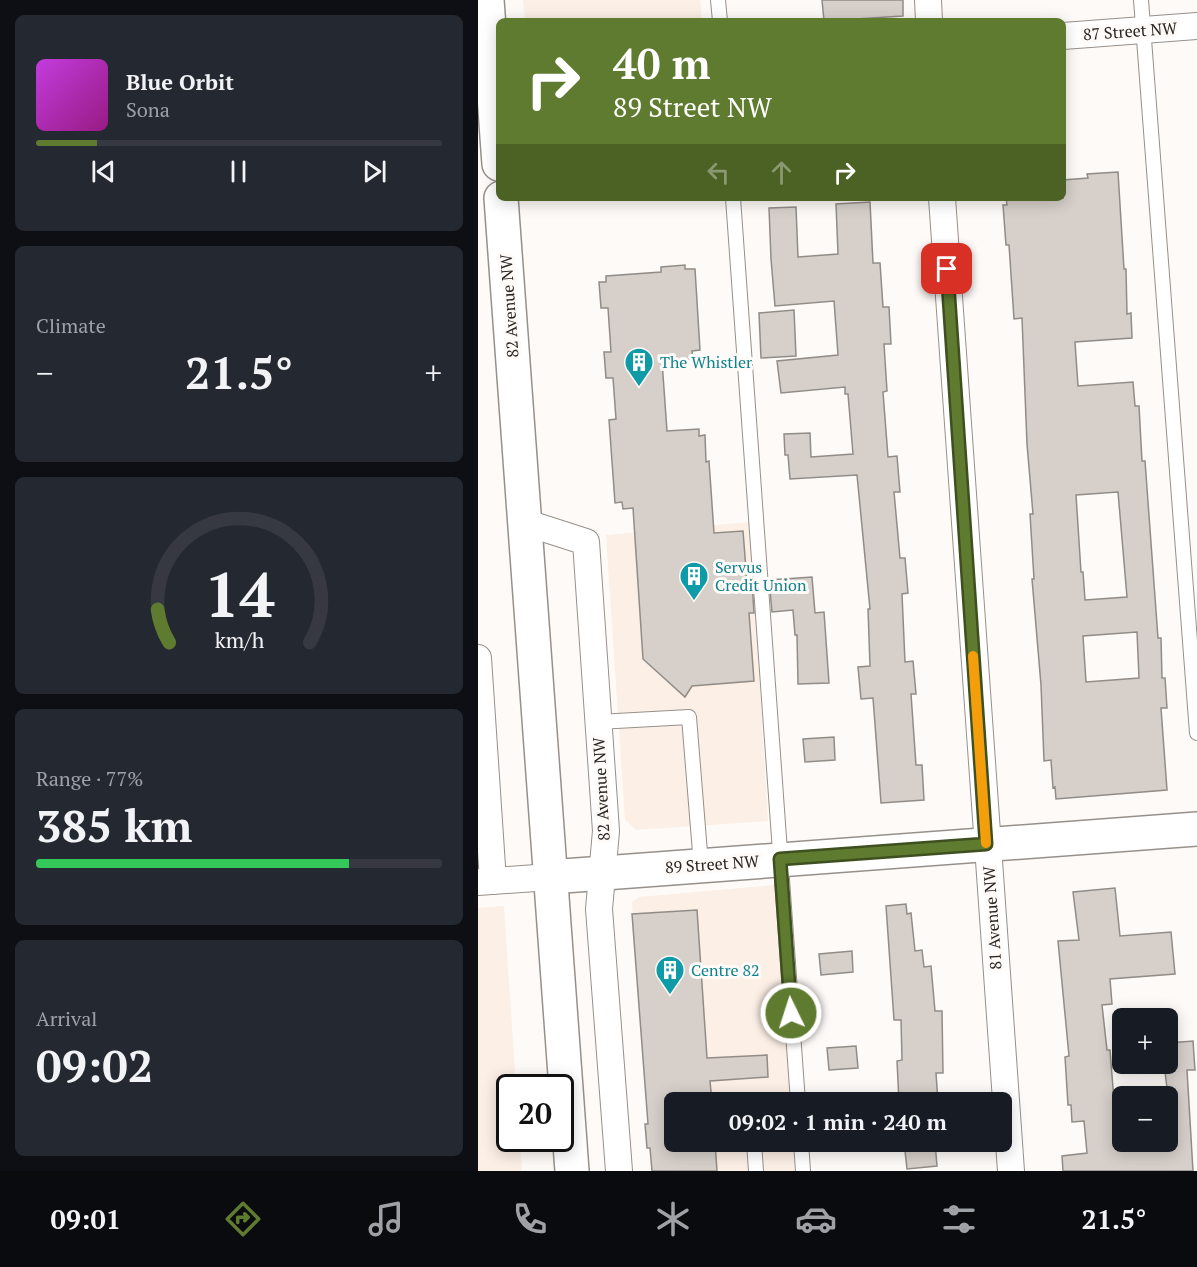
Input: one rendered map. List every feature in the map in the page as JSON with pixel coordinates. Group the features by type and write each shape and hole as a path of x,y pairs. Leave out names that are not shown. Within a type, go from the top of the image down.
{"main road":[{"path":"487,0 490,77 496,135"},
{"name":"82 Avenue NW","path":"501,201 572,1171"},
{"name":"89 Street NW","path":"550,877 1196,829"}],"street":[{"path":"928,0 929,18"},
{"name":"87 Street NW","path":"1066,36 1196,26"},
{"name":"81 Avenue NW","path":"942,201 986,844 1011,1171"},
{"name":"82 Avenue NW","path":"524,522 586,542 606,831 599,909 619,1171"},
{"path":"478,658 485,882"},
{"name":"89 Street NW","path":"485,882 550,877"}],"lane":[{"path":"718,0 720,18"},
{"path":"1141,0 1196,733"},
{"path":"733,201 797,1092"},
{"path":"598,722 689,717 701,865"},
{"path":"755,1152 756,1171"},
{"path":"802,1152 803,1171"}],"shaded area":[{"path":"523,0 700,0 702,18 525,18"},
{"path":"750,522 768,821 636,830 625,820 606,535"},
{"path":"774,885 790,1092 664,1092 664,1152 795,1152 796,1171 652,1171 632,902 639,897"},
{"path":"504,906 515,1074 496,1074 496,1152 521,1152 522,1171 478,1171 478,908"}],"building":[{"path":"822,0 903,0 903,16 824,18"},
{"path":"1118,172 1124,269 1126,269 1127,314 1131,313 1132,338 1075,342 1078,386 1133,382 1135,406 1139,406 1158,638 1161,638 1162,678 1165,678 1167,708 1161,708 1167,790 1056,799 1051,760 1044,761 1041,685 1032,579 1034,579 1030,514 1033,514 1027,444 1022,318 1014,319 1009,245 1006,245 1003,205 1007,205 1006,201 1066,201 1066,180 1088,178 1087,174","holes":["1118,492 1127,597 1085,600 1076,495","1137,632 1139,678 1086,682 1083,636"]},
{"path":"870,202 873,263 880,263 883,307 889,307 891,344 884,344 887,391 883,392 888,457 897,456 900,492 894,492 900,558 905,558 908,593 902,594 905,662 913,661 916,694 911,694 916,765 922,765 924,800 881,803 873,698 861,699 858,667 870,666 868,609 870,609 857,475 790,479 788,455 785,455 784,434 810,433 811,457 853,454 848,394 845,394 845,387 781,393 777,361 838,355 834,301 775,306 769,208 796,207 798,257 838,254 836,204"},
{"path":"685,265 685,269 695,269 700,350 692,351 693,359 662,361 667,431 699,429 699,436 705,435 714,533 743,531 747,582 752,582 754,613 749,613 754,681 692,686 685,697 643,659 633,508 623,509 622,502 615,503 609,420 616,419 613,378 606,378 604,352 611,352 608,308 601,308 599,282 606,282 606,276 661,272 661,267"},
{"path":"794,310 796,356 761,358 759,313"},
{"path":"812,577 815,613 824,612 829,683 798,684 797,635 795,635 793,610 772,612 769,580"},
{"path":"834,737 835,760 805,762 803,739"},
{"path":"1115,888 1120,936 1171,932 1175,974 1110,979 1112,1004 1102,1005 1107,1050 1110,1050 1113,1086 1112,1152 1178,1152 1178,1086 1167,1086 1165,1074 1178,1074 1178,1042 1193,1041 1195,1070 1187,1070 1193,1171 1063,1171 1062,1156 1087,1153 1084,1121 1072,1122 1071,1105 1068,1105 1065,1057 1069,1056 1058,941 1079,940 1073,892"},
{"path":"906,904 907,914 911,913 915,951 922,950 924,967 931,966 935,1011 942,1011 943,1073 936,1073 937,1092 899,1092 897,1061 902,1060 901,1020 894,1020 886,906"},
{"name":"Centre 82","path":"697,910 707,1058 767,1055 768,1077 710,1081 711,1092 664,1092 664,1152 716,1152 717,1171 652,1171 645,1124 648,1124 632,914"},
{"path":"852,951 853,972 821,975 819,954"},
{"path":"856,1046 858,1068 829,1070 827,1048"},
{"path":"905,1152 936,1152 937,1166 907,1169"}],"slow traffic":[{"path":"973,656 986,843"}],"place":[{"name":"The Whistler","path":"639,388"},
{"name":"Servus Credit Union","path":"694,602"},
{"name":"Centre 82","path":"670,996"}],"route":[{"path":"791,1013 780,859 986,844 947,269"}]}
